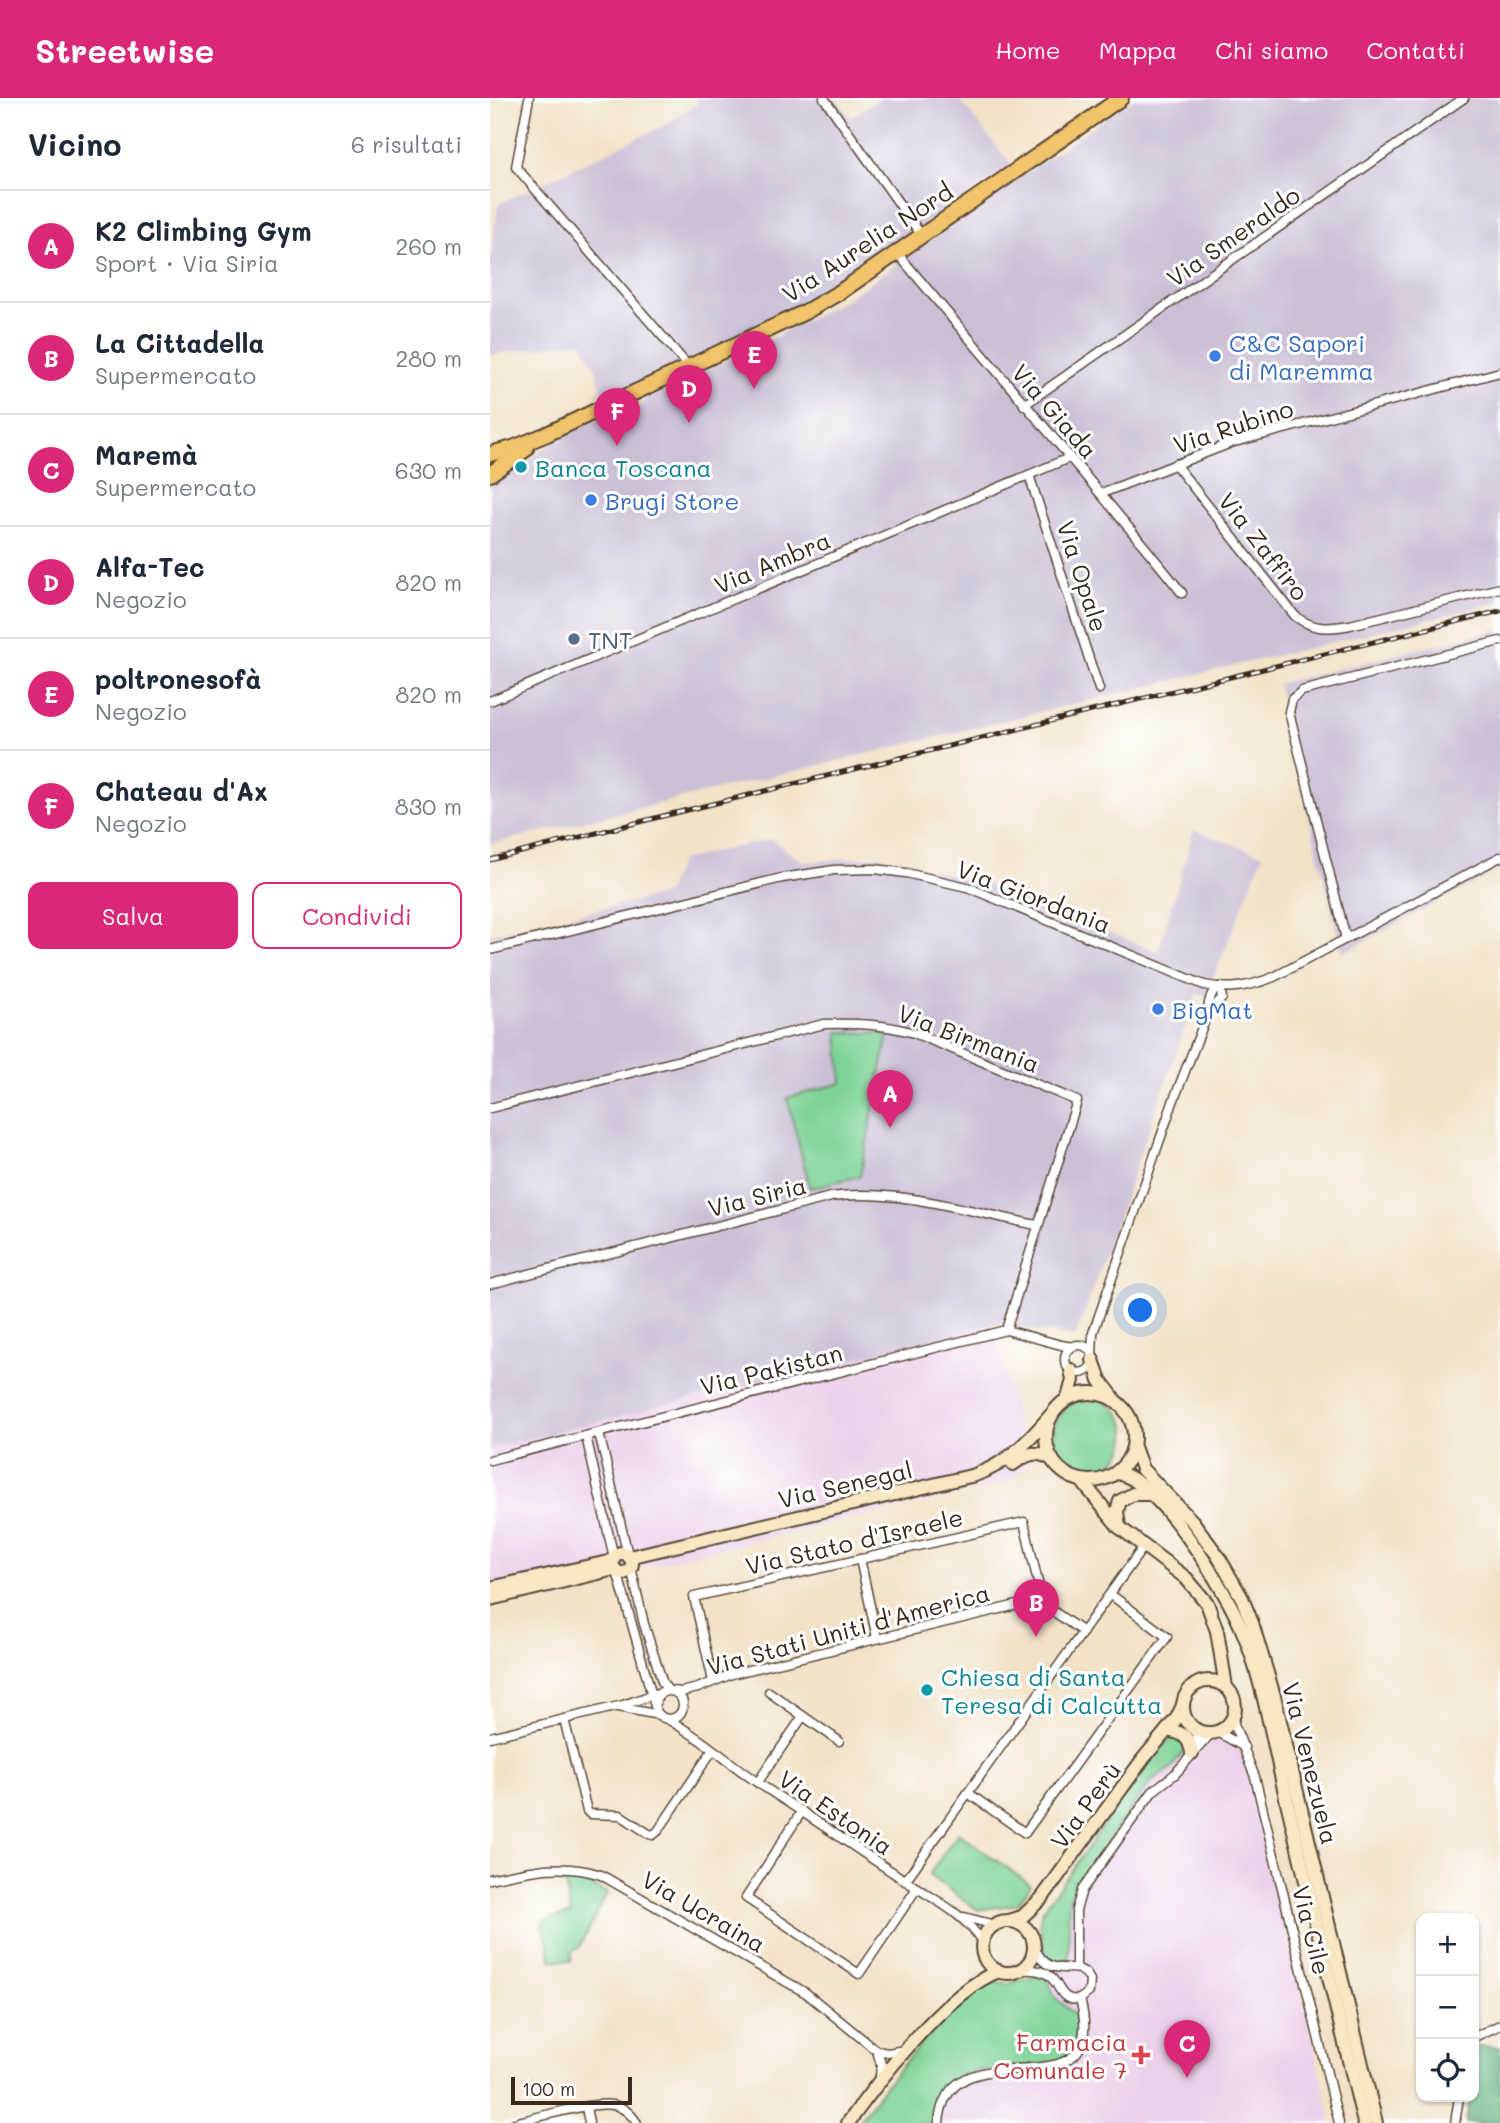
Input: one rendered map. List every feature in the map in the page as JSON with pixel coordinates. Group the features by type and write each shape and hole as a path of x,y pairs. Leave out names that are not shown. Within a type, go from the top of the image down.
{"main road":[{"name":"Via Aurelia Nord","path":"490,454 547,434 805,312 898,254 1121,98"},
{"name":"Via Aurelia Nord","path":"490,474 547,434"},
{"name":"Via Venezuela","path":"1092,1357 1101,1383 1130,1415 1134,1430 1134,1447 1142,1469 1193,1522 1218,1556 1242,1598 1252,1623 1274,1696 1376,2123"},
{"path":"1068,1398 1073,1380 1071,1370"},
{"path":"1113,1397 1094,1392 1068,1398 1051,1416 1046,1437 1052,1459 1064,1473 1081,1480 1104,1479 1117,1473 1130,1457 1134,1447"},
{"name":"Via Senegal","path":"490,1599 622,1563 975,1475 1015,1454 1051,1416"},
{"name":"Via Senegal","path":"490,1588 622,1563 976,1483 991,1478 1032,1452 1052,1459"},
{"name":"Via Venezuela","path":"1117,1473 1133,1479 1183,1530 1202,1555 1241,1627 1262,1699 1364,2123"},
{"path":"1101,1506 1099,1490 1104,1479"},
{"path":"1081,1480 1119,1527 1196,1587 1214,1618 1226,1687 1234,1702 1233,1715 1226,1726 1214,1732 1193,1727 1166,1733"},
{"path":"1119,1527 1117,1511 1120,1501 1133,1494 1150,1494"},
{"name":"Via Perù","path":"995,1925 1022,1917 1042,1898 1177,1718 1189,1690 1202,1682 1214,1669 1220,1650"},
{"path":"1202,1682 1214,1681 1226,1687"},
{"path":"1183,1705 1186,1717 1193,1727"},
{"path":"1166,1733 1179,1732 1187,1738 1192,1753"},
{"name":"Via Perù","path":"1021,1970 1030,1961 1034,1918 1042,1898"},
{"path":"1009,1922 1023,1926 1033,1942"},
{"path":"965,1990 977,1971 990,1930 995,1925"},
{"path":"983,1948 989,1964 999,1971 1006,1973 1021,1970"},
{"path":"848,2123 907,2049 965,1990 999,1971"}],"street":[{"path":"529,98 516,167 689,367"},
{"path":"824,98 922,236"},
{"name":"Via Smeraldo","path":"1024,405 1464,98"},
{"name":"Via Giada","path":"898,254 1069,458 1102,493 1182,593"},
{"name":"Via Rubino","path":"1102,493 1231,443 1500,372"},
{"name":"Via Ambra","path":"490,701 1069,458"},
{"name":"Via Zaffiro","path":"1175,464 1294,616 1312,627 1350,625 1500,588"},
{"name":"Via Opale","path":"1030,475 1099,689"},
{"path":"1346,939 1289,712 1292,699 1302,691 1500,641"},
{"name":"Via Giordania","path":"490,950 782,877 834,870 875,869 967,887 1204,985 1236,988 1273,977 1500,857"},
{"path":"1204,985 1210,998"},
{"path":"1061,1345 1066,1354 1065,1363 1071,1370 1079,1373 1087,1371 1092,1357 1093,1333 1167,1119 1207,1015 1210,998 1220,987 1222,998"},
{"path":"1207,1015 1227,991 1236,988"},
{"name":"Via Birmania","path":"490,1108 824,1024 854,1023 891,1026 914,1033 1077,1101 1006,1330"},
{"name":"Via Siria","path":"490,1284 831,1197 856,1194 890,1196 1037,1226"},
{"name":"Via Pakistan","path":"490,1460 1006,1330 1061,1345 1086,1348 1092,1357"},
{"path":"1066,1354 1093,1333"},
{"path":"599,1433 622,1563 663,1684 659,1694"},
{"path":"586,1436 659,1694 663,1717 675,1718 682,1708"},
{"name":"Via Stato d'Israele","path":"713,1681 694,1597 1024,1522 1043,1604"},
{"path":"905,1881 1144,1546"},
{"path":"860,1559 877,1638"},
{"path":"968,1793 1025,1833 1167,1637 1110,1594"},
{"name":"Via Stati Uniti d'America","path":"490,1737 659,1694 698,1688 770,1664 877,1638 1021,1604 1043,1604"},
{"path":"1043,1604 1083,1632"},
{"name":"Via Stati Uniti d'America","path":"682,1708 698,1688"},
{"path":"769,1692 839,1741"},
{"name":"Via Estonia","path":"659,1694 680,1696 683,1718 692,1734"},
{"name":"Via Stati Uniti d'America","path":"615,1707 663,1717"},
{"name":"Via Cile","path":"1233,1715 1255,1777 1339,2123"},
{"path":"758,1782 803,1716"},
{"name":"Via Estonia","path":"663,1717 962,1917 995,1925"},
{"path":"564,1719 587,1811 590,1814 620,1815 653,1835 712,1751"},
{"path":"1192,1753 1196,1741 1193,1727"},
{"path":"1076,1968 1076,1910 1082,1890 1153,1791 1175,1774 1214,1732 1244,1747"},
{"path":"802,1811 746,1898 859,1974 917,1888"},
{"name":"Via Ucraina","path":"490,1879 554,1867 586,1870 601,1875 806,1993 877,2051"},
{"name":"Via Estonia","path":"962,1917 983,1948"},
{"path":"1021,1970 1038,1970 1050,1974 1063,1996 1074,2000 1089,1992 1090,1980 1083,1970 1053,1968 1042,1961 1033,1942"},
{"path":"1072,2067 1080,2057 1084,2045 1080,1999"},
{"path":"1479,2035 1500,2025"},
{"path":"879,2081 881,2064 877,2051 894,2053 907,2049"},
{"path":"939,2123 943,2103 948,2095 966,2081 978,2077 1039,2077"},
{"path":"1455,2123 1458,2102"},
{"path":"514,2123 586,2107 610,2105 632,2115 637,2123"},
{"path":"586,2107 589,2123"}],"shaded area":[{"path":"696,98 836,98 850,118 881,98 958,98 1012,165 827,294 604,401 596,369 581,341 490,355 490,260 498,204 667,124 698,103"},
{"path":"1134,98 1500,98 1500,602 490,844 490,484 590,422 621,408 636,404 639,408 644,405 644,400 769,340 848,298"},
{"path":"1500,629 1500,869 1342,953 1277,684"},
{"path":"1194,830 1263,855 1206,996 1197,993 1076,1337 994,1324 490,1448 490,935 666,894 681,860 771,839 803,862 878,856 993,886 1158,952"},
{"path":"994,1324 1021,1439 1032,1459 1011,1479 994,1486 490,1602 490,1448"},
{"path":"1171,1738 1184,1744 1185,1750 1197,1757 1208,1742 1223,1738 1237,1748 1245,1760 1332,2123 932,2123 935,2101 941,2092 961,2075 1077,2041 1075,2015 1058,2001 1051,1984 1040,1976 1047,1959 1040,1917 1153,1757"}],"green space":[{"path":"838,1032 888,1034 860,1176 810,1188 787,1098 842,1083"},
{"path":"1090,1399 1110,1405 1120,1415 1126,1435 1120,1455 1110,1465 1090,1471 1070,1465 1060,1455 1054,1435 1060,1415 1070,1405"},
{"path":"1171,1738 1178,1738 1184,1744 1185,1750 1171,1768 1151,1782 1076,1884 1069,1900 1069,1958 1061,1964 1051,1962 1043,1945 1040,1922 1042,1911 1153,1757"},
{"path":"958,1833 1031,1885 1018,1904 978,1910 929,1875"},
{"path":"564,1879 579,1880 607,1893 579,1948 572,1952 571,1961 552,1960 542,1921 571,1914"},
{"path":"1040,1976 1048,1980 1055,1997 1075,2015 1076,2043 1067,2060 1052,2067 1033,2070 988,2070 966,2074 948,2085 941,2093 934,2107 932,2123 857,2123 917,2049 985,1982 1009,1983"},
{"path":"1479,2046 1500,2047 1500,2123 1466,2123 1469,2102 1479,2102"}],"railway":[{"path":"490,860 1500,611"}],"place":[{"name":"C&C Sapori di Maremma","path":"1215,356"},
{"name":"poltronesofà","path":"754,389"},
{"name":"Alfa-Tec","path":"689,423"},
{"name":"Chateau d'Ax","path":"617,446"},
{"name":"Banca Toscana","path":"521,467"},
{"name":"Brugi Store","path":"591,500"},
{"name":"TNT","path":"574,639"},
{"name":"BigMat","path":"1158,1009"},
{"name":"K2 Climbing Gym","path":"890,1128"},
{"name":"La Cittadella","path":"1036,1637"},
{"name":"Chiesa di Santa Teresa di Calcutta","path":"927,1690"},
{"name":"Farmacia Comunale 7","path":"1141,2055"},
{"name":"Maremà","path":"1187,2078"}]}
